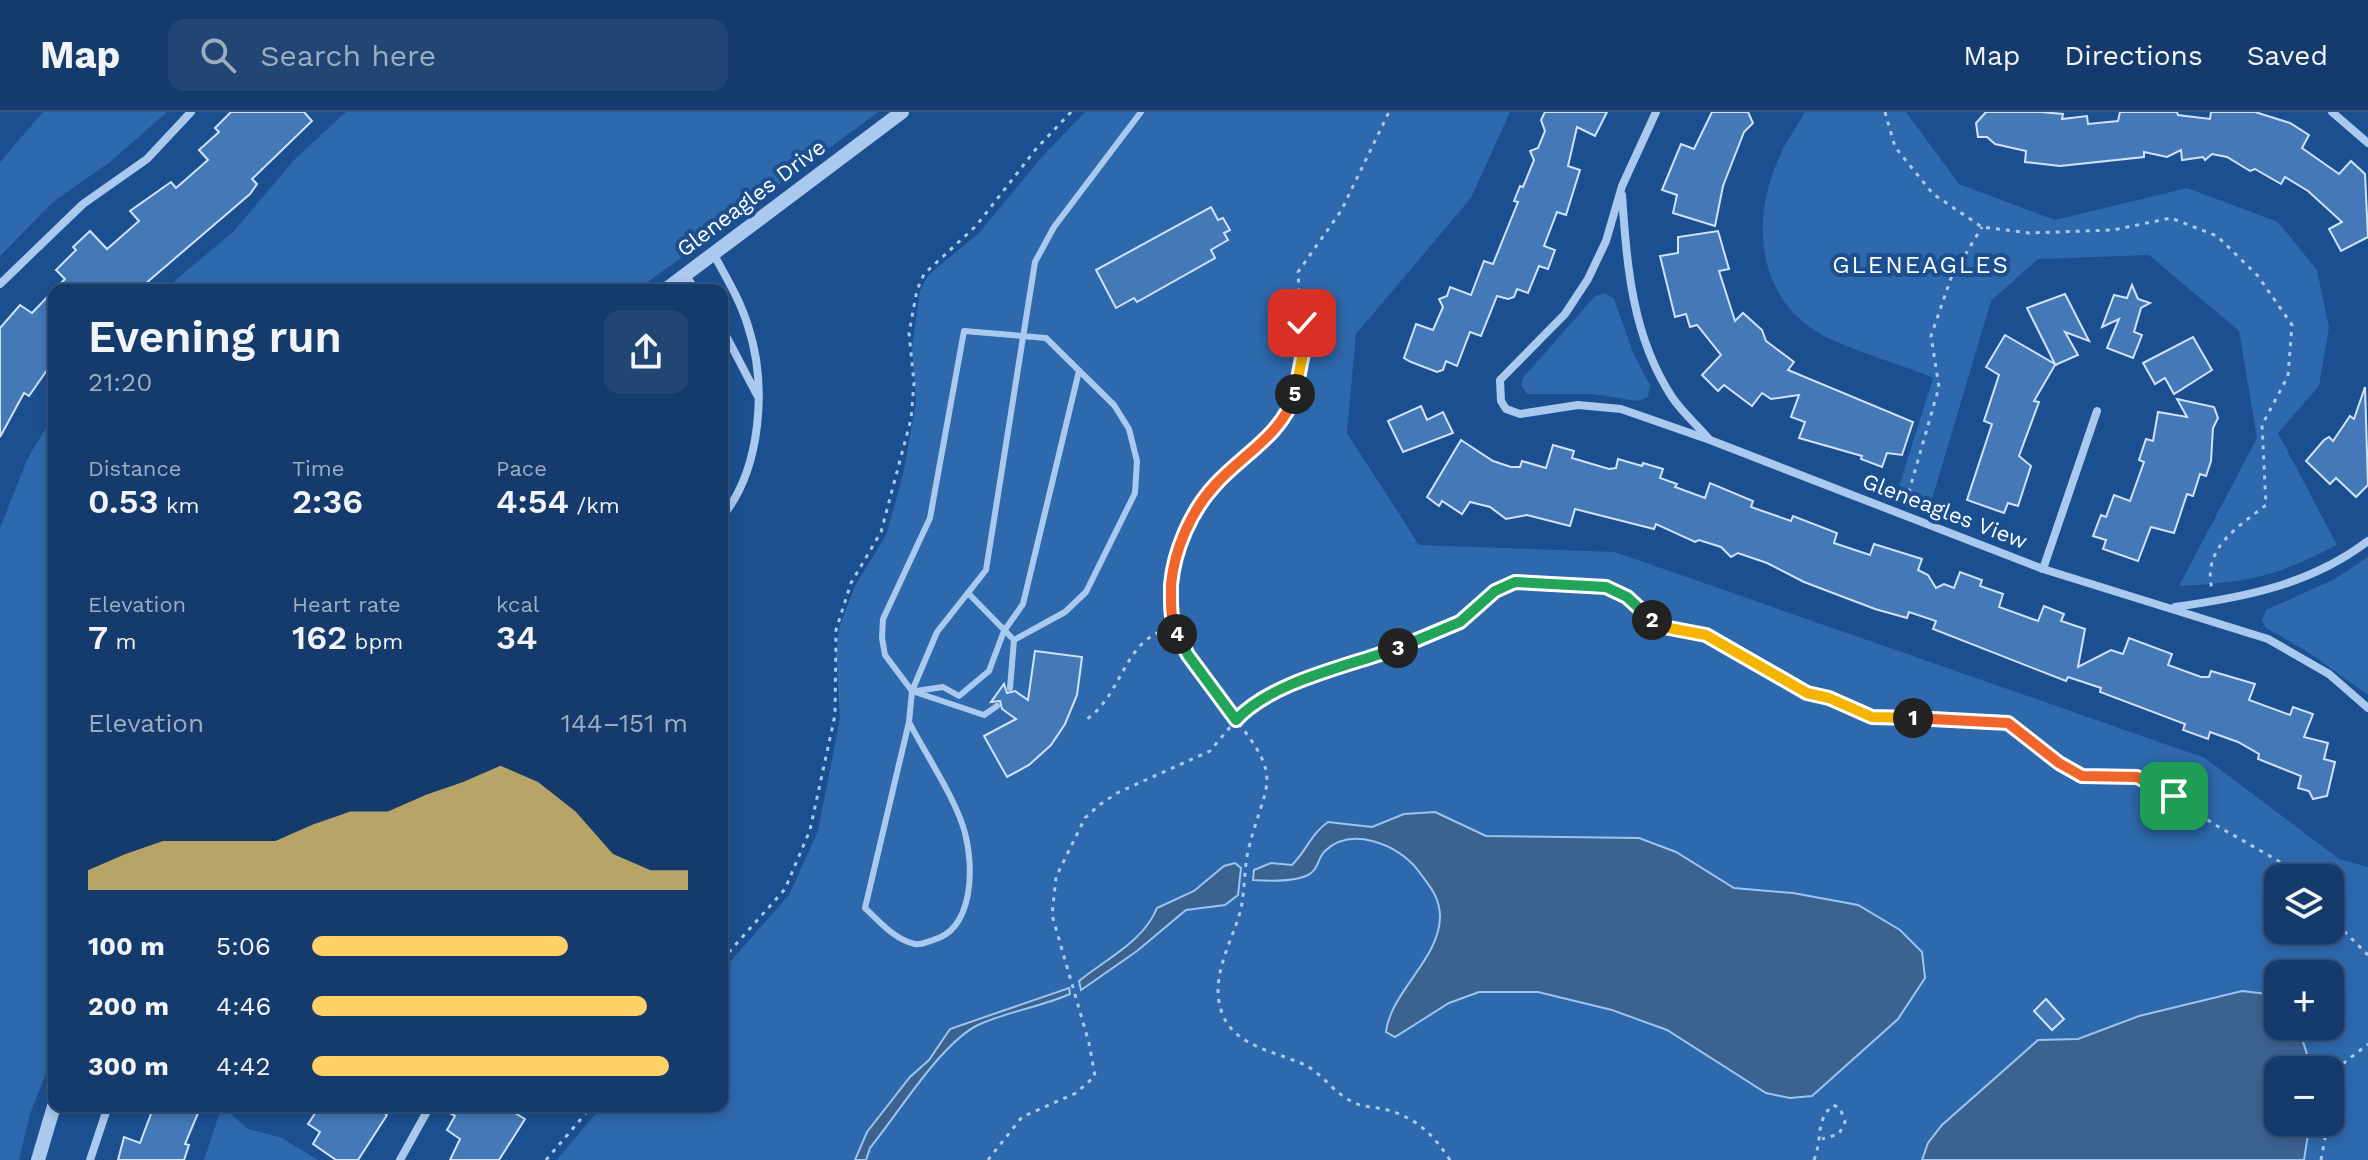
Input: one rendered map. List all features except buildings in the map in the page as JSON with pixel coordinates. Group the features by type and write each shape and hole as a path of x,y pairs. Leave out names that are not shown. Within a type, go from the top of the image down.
{"street":[{"path":"0,284 83,204 147,159 191,112"},
{"name":"Gleneagles Drive","path":"673,284 902,112"},
{"name":"Gleneagles View","path":"1656,112 1622,186 1606,241 1588,279 1565,314 1500,380 1501,401 1506,409 1520,414 1578,405 1621,409 1710,440 2043,569 2268,639 2329,674 2368,708"},
{"path":"2332,112 2368,143"},
{"name":"Gleneagles View","path":"1622,186 1628,278 1645,344 1673,397 1710,440"},
{"path":"713,253 728,284"},
{"path":"685,275 692,284"},
{"path":"728,285 749,329 758,369 755,444 741,484 728,507"},
{"path":"728,340 757,396"},
{"path":"2043,569 2097,411"},
{"name":"Gleneagles View","path":"2170,608 2256,595 2330,566 2368,541"},
{"path":"38,1160 52,1112"},
{"path":"90,1160 106,1112"},
{"path":"400,1160 427,1112"}],"lane":[{"path":"909,722 960,816 969,868 967,902 957,926 941,938 917,945 893,934 865,908 909,722 912,691 937,632 986,570 1035,262 1054,227 1141,112"},
{"path":"997,706 984,715 972,713 912,691 885,655 883,619 930,518 964,331 1046,338 1114,405 1129,429 1137,461 1135,493 1086,592 1065,612 1014,640"},
{"path":"912,691 943,687 959,696 989,671 1004,631 1023,604 1079,371"},
{"path":"968,593 1014,640"},
{"path":"1010,688 1014,640"}],"path":[{"path":"728,953 785,889 810,830 835,715 836,630 851,583 881,532 911,419 914,383 909,333 917,290 924,274 976,226 1036,149 1071,112"},
{"path":"1389,112 1341,211 1298,272 1303,353 1299,382 1289,412 1272,434 1216,484 1198,506 1184,536 1172,570 1174,628 1188,655 1263,754 1270,782 1249,848 1239,916 1217,984 1221,1010 1229,1028 1250,1043 1309,1067 1356,1104 1390,1111 1417,1122 1437,1140 1450,1160"},
{"path":"1885,112 1895,147 1933,194 1982,227 2029,233 2113,230 2171,218 2217,236 2258,276 2292,325 2288,376 2262,425 2266,505 2219,543 2209,576 2215,601"},
{"path":"1902,514 1939,387 1931,336 1951,278 1982,227"},
{"path":"988,1160 1022,1117 1076,1093 1095,1076 1089,1043 1052,915 1056,877 1085,818 1117,793 1210,751 1247,708 1271,694 1448,628 1495,591 1515,582 1606,587 1627,597 1646,616 1664,627 1706,635 1807,693 1829,698 1872,717 1949,717 2008,723 2059,763 2082,776 2137,777 2174,796 2212,823 2283,864"},
{"path":"1087,719 1100,710 1143,640 1158,631 1174,628"},
{"path":"2344,931 2368,955"},
{"path":"2344,1063 2367,1045"},
{"path":"1814,1160 1822,1139 1819,1126 1823,1113 1833,1105 1840,1108 1845,1122 1839,1134 1822,1139"},
{"path":"546,1160 587,1112"},
{"path":"2321,1160 2325,1136"}],"shaded area":[{"path":"43,112 167,112 110,162 53,202 0,256 0,162"},
{"path":"346,112 878,112 645,284 171,284 233,232 296,158"},
{"path":"1085,112 1510,112 1471,198 1356,334 1347,433 1419,545 1615,552 2205,758 2339,859 2368,867 2368,1160 557,1160 597,1112 728,1112 728,964 789,895 818,831 840,718 836,656 839,628 855,586 886,535 903,475 916,402 912,347 920,291 928,275 978,234 1042,157"},
{"path":"1805,112 1906,112 1959,184 2055,220 2187,188 2278,222 2317,270 2329,327 2319,386 2278,433 2337,545 2261,576 2179,586 2257,438 2239,331 2149,255 2038,259 1991,301 1930,506 1896,496 1933,378 1837,342 1802,321 1785,303 1773,282 1766,258 1764,209 1769,184 1781,154"},
{"path":"1605,293 1614,299 1634,355 1650,385 1648,397 1638,401 1593,394 1527,394 1521,385 1523,378 1595,296"},
{"path":"48,424 48,1068 30,1114 19,1160 0,1160 0,528 27,460"},
{"path":"2368,557 2368,695 2308,652 2266,628 2262,621 2266,610 2335,579"},
{"path":"1435,812 1486,836 1639,838 1676,852 1734,888 1793,893 1858,905 1900,930 1922,952 1925,978 1898,1019 1812,1096 1790,1098 1766,1093 1667,1030 1612,1010 1538,992 1479,992 1449,1003 1395,1037 1386,1032 1390,1017 1438,933 1440,917 1436,897 1417,869 1398,852 1360,839 1336,844 1325,851 1312,873 1302,877 1253,880 1254,870 1271,863 1292,865 1328,822 1372,827 1404,814"},
{"path":"1235,863 1241,868 1238,895 1225,905 1186,910 1137,951 1081,990 1079,981 1134,940 1157,908 1194,891 1224,866"},
{"path":"1069,988 1070,994 986,1021 962,1036 919,1082 870,1148 866,1160 855,1160 867,1132 910,1077 929,1060 950,1029"},
{"path":"2242,991 2264,994 2264,1040 2302,1040 2308,1056 2264,1056 2264,1136 2308,1136 2304,1160 1922,1160 1928,1143 1942,1125 2038,1040 2078,1039 2139,1016"},
{"path":"220,1112 229,1112 248,1129 282,1138 318,1160 204,1160"}],"district":[{"name":"GLENEAGLES","path":"1921,265"}],"route":[{"path":"1302,323 1303,353 1299,382 1289,412 1272,434 1216,484 1198,506 1172,570 1174,628 1188,655 1236,720 1247,708 1271,694 1436,634 1460,622 1495,591 1515,582 1541,581 1606,587 1627,597 1646,616 1664,627 1706,635 1807,693 1829,698 1872,717 1949,717 2008,723 2033,739 2059,763 2082,776 2110,774 2137,777 2174,796"}]}
